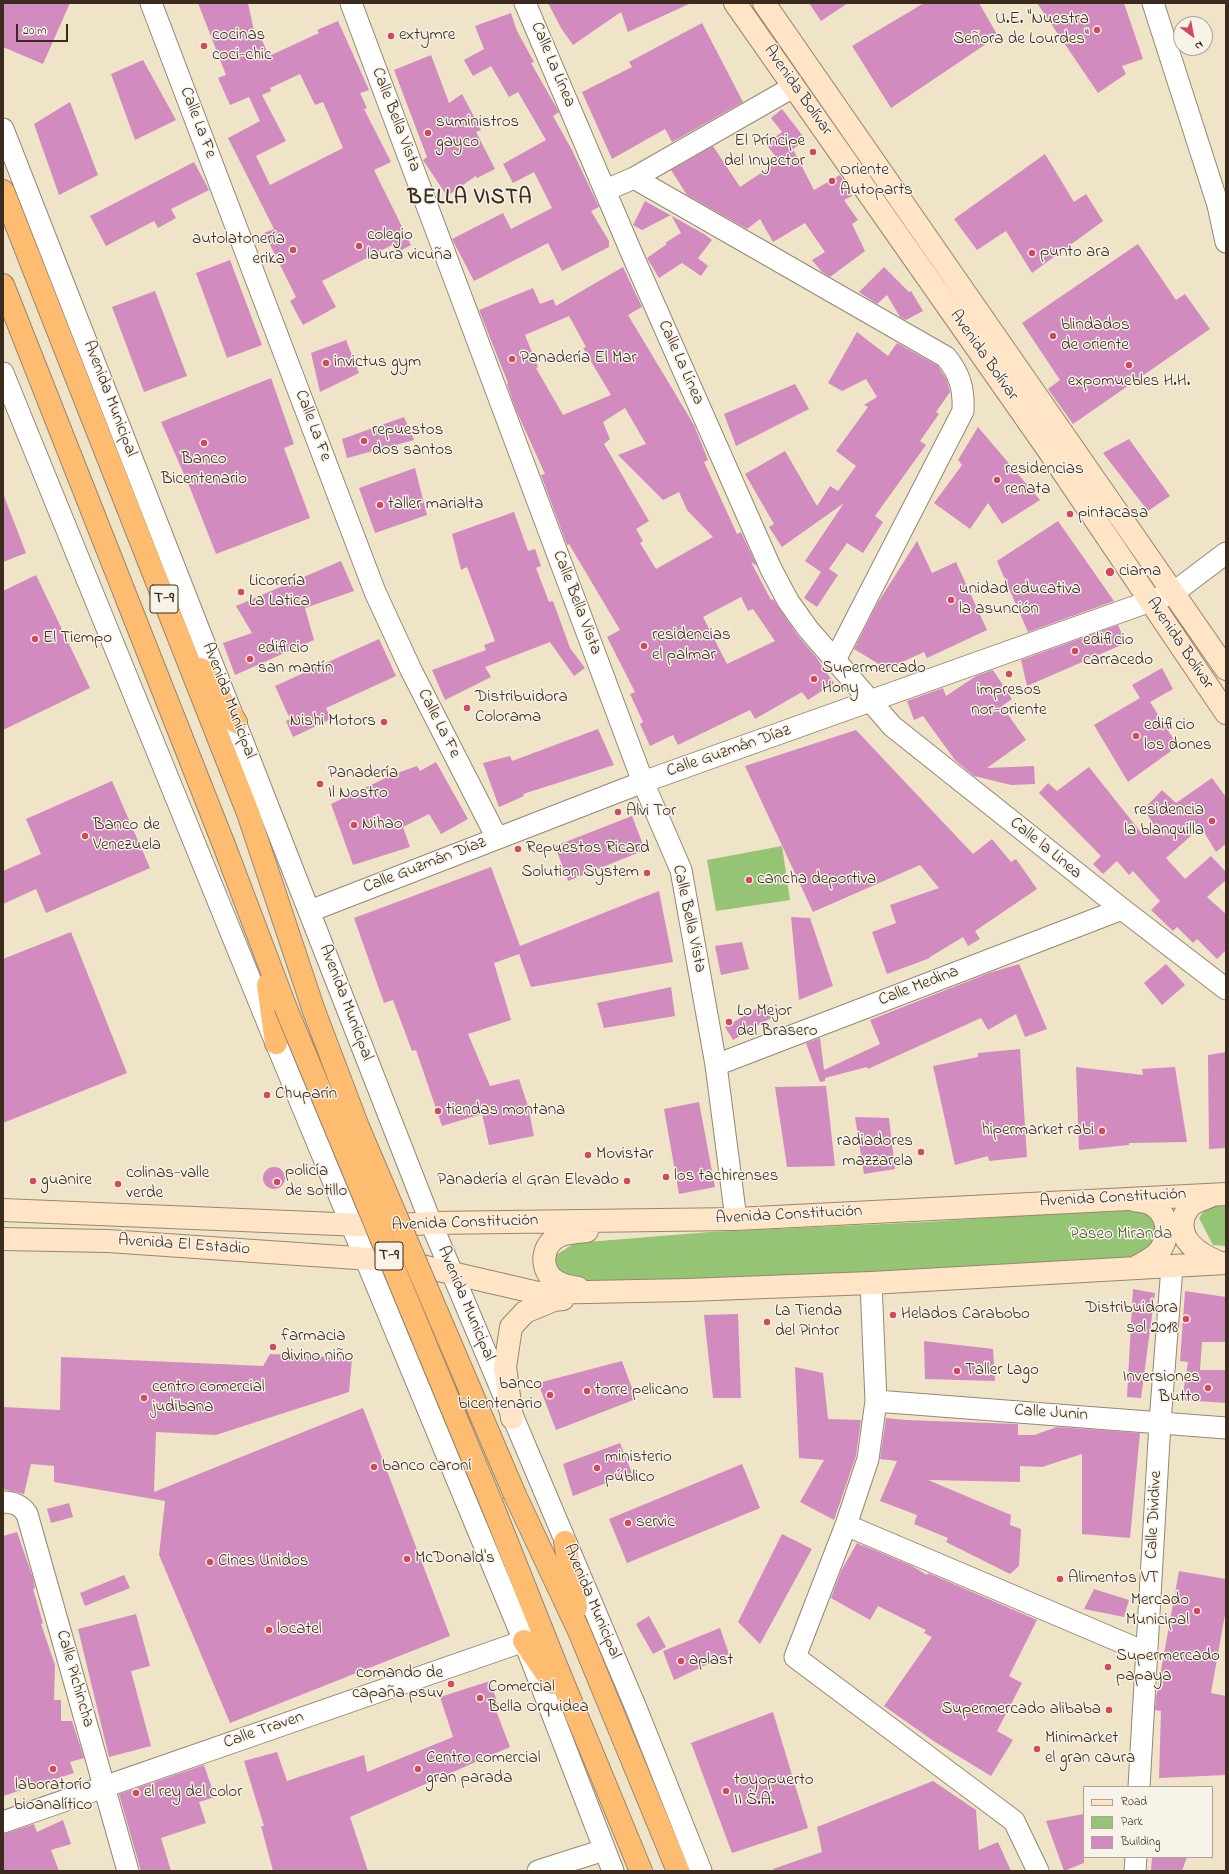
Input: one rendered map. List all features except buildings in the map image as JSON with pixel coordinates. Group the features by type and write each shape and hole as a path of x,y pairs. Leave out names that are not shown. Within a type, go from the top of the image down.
{"highway":[{"name":"Avenida Municipal","path":"3,191 248,813 314,1011 358,1127 515,1495 579,1631 678,1871"},
{"name":"T-9","path":"3,285 285,1006 493,1507 640,1871"},
{"path":"177,633 236,722"},
{"path":"261,944 276,1043"},
{"path":"566,1542 579,1631"},
{"path":"524,1641 578,1719"}],"main road":[{"name":"Avenida Bolívar","path":"735,3 1044,444 1151,600 1226,713"},
{"name":"Avenida Bolívar","path":"764,3 1226,669"},
{"name":"Avenida Constitución","path":"352,1224 384,1226 431,1223 736,1219 1221,1194"},
{"path":"1221,1194 1193,1204 1185,1213 1182,1223 1186,1239 1197,1250 1204,1256 1223,1263"},
{"path":"1128,1199 1149,1203 1162,1212 1166,1230 1164,1243 1158,1252 1134,1268"},
{"name":"Avenida El Estadio","path":"3,1210 352,1224"},
{"path":"609,1292 577,1288 561,1284 553,1280 545,1266 544,1258 552,1241 561,1235 574,1232 736,1219"},
{"name":"Avenida El Estadio","path":"3,1239 108,1241 366,1257"},
{"name":"Avenida Constitución","path":"366,1257 400,1261 538,1292 609,1292 870,1283 1223,1263"},
{"path":"512,1418 505,1367 512,1326 525,1312 554,1300 609,1292"}],"street":[{"name":"Calle La Fe","path":"151,3 375,592 411,670 496,838"},
{"name":"Calle Bella Vista","path":"351,3 643,782 681,870 716,1065 736,1219"},
{"name":"Calle La Línea","path":"525,3 632,254 771,569 788,601 808,629 870,702"},
{"path":"1153,3 1218,205 1226,242"},
{"path":"606,190 634,178 793,87"},
{"name":"Avenida Municipal","path":"3,129 451,1273 636,1708 701,1871"},
{"path":"634,178 946,357 959,376 963,389 963,411 835,660"},
{"name":"T-9","path":"3,373 276,1043 524,1641 613,1871"},
{"path":"1173,593 1226,552"},
{"name":"Calle Guzmán Díaz","path":"310,911 643,782 1173,593"},
{"name":"Calle la Linea","path":"870,702 892,726 1122,909 1226,989"},
{"name":"Calle Medina","path":"716,1065 1122,909"},
{"name":"Calle Dividive","path":"1139,1786 1160,1422 1172,1267"},
{"path":"870,1283 876,1401 868,1459 846,1525 795,1657 1014,1820 1038,1871"},
{"name":"Calle Junin","path":"876,1401 1226,1428"},
{"name":"Calle Pichincha","path":"3,1502 10,1502 22,1506 27,1514 128,1871"},
{"path":"846,1525 1146,1653"},
{"name":"Calle Traven","path":"3,1822 524,1641"},
{"path":"538,1871 604,1850"},
{"path":"1135,1871 1136,1858"}],"green space":[{"name":"cancha deportiva","path":"782,846 790,900 716,911 707,860"},
{"name":"Paseo Miranda","path":"1226,1201 1226,1246 1213,1245 1199,1218 1210,1202"},
{"name":"Paseo Miranda","path":"1133,1208 1153,1216 1157,1230 1157,1235 1153,1244 1140,1259 679,1284 570,1283 555,1272 556,1255 575,1243 710,1232 927,1222"}],"place":[{"name":"U.E. \"Nuestra Señora de Lourdes\"","path":"1097,30"},
{"name":"extymre","path":"391,36"},
{"name":"cocinas coci-chic","path":"204,46"},
{"name":"suministros gayco","path":"428,133"},
{"name":"El Príncipe del Inyector","path":"813,152"},
{"name":"Oriente Autoparts","path":"832,181"},
{"name":"colegio laura vicuña","path":"359,246"},
{"name":"autolatonería erika","path":"293,250"},
{"name":"punto ara","path":"1032,253"},
{"name":"blindados de oriente","path":"1053,336"},
{"name":"Panadería El Mar","path":"512,359"},
{"name":"invictus gym","path":"326,363"},
{"name":"expomuebles H.H.","path":"1129,365"},
{"name":"repuestos dos santos","path":"364,441"},
{"name":"Banco Bicentenario","path":"204,443"},
{"name":"residencias renata","path":"997,480"},
{"name":"taller marialta","path":"380,505"},
{"name":"pintacasa","path":"1070,514"},
{"name":"ciama","path":"1110,572"},
{"name":"Licorería La Latica","path":"241,592"},
{"name":"unidad educativa la asunción","path":"951,600"},
{"name":"El Tiempo","path":"35,639"},
{"name":"residencias el palmar","path":"644,646"},
{"name":"edificio carracedo","path":"1075,651"},
{"name":"edificio san martín","path":"250,659"},
{"name":"impresos nor-oriente","path":"1009,674"},
{"name":"Supermercado Hony","path":"814,679"},
{"name":"Distribuidora Colorama","path":"467,708"},
{"name":"Nishi Motors","path":"384,722"},
{"name":"edificio los dones","path":"1136,736"},
{"name":"Panadería Il Nostro","path":"320,784"},
{"name":"Alvi Tor","path":"618,812"},
{"name":"residencia la blanquilla","path":"1212,821"},
{"name":"Nihao","path":"354,825"},
{"name":"Banco de Venezuela","path":"85,836"},
{"name":"Repuestos Ricard","path":"518,849"},
{"name":"Solution System","path":"647,873"},
{"name":"cancha deportiva","path":"749,880"},
{"name":"Lo Mejor del Brasero","path":"729,1022"},
{"name":"Chuparín","path":"267,1095"},
{"name":"tiendas montana","path":"438,1111"},
{"name":"hipermarket rabi","path":"1102,1131"},
{"name":"radiadores mazzarela","path":"921,1152"},
{"name":"Movistar","path":"588,1155"},
{"name":"los tachirenses","path":"666,1177"},
{"name":"guanire","path":"33,1181"},
{"name":"Panadería el Gran Elevado","path":"627,1181"},
{"name":"policía de sotillo","path":"277,1182"},
{"name":"colinas-valle verde","path":"118,1184"},
{"name":"Helados Carabobo","path":"893,1315"},
{"name":"Distribuidora sol 2018","path":"1186,1319"},
{"name":"La Tienda del Pintor","path":"767,1322"},
{"name":"farmacia divino niño","path":"273,1347"},
{"name":"Taller Lago","path":"957,1371"},
{"name":"Inversiones Butto","path":"1208,1388"},
{"name":"torre pelicano","path":"587,1391"},
{"name":"banco bicentenario","path":"550,1395"},
{"name":"centro comercial judibana","path":"144,1398"},
{"name":"banco caroní","path":"374,1467"},
{"name":"ministerio público","path":"597,1468"},
{"name":"servic","path":"628,1523"},
{"name":"McDonald's","path":"407,1559"},
{"name":"Cines Unidos","path":"210,1562"},
{"name":"Alimentos VT","path":"1060,1579"},
{"name":"Mercado Municipal","path":"1197,1611"},
{"name":"locatel","path":"269,1630"},
{"name":"aplast","path":"681,1661"},
{"name":"Supermercado papaya","path":"1108,1667"},
{"name":"comando de capaña psuv","path":"451,1684"},
{"name":"Comercial Bella Orquidea","path":"480,1698"},
{"name":"Supermercado alibaba","path":"1109,1710"},
{"name":"Minimarket el gran caura","path":"1037,1749"},
{"name":"laboratorío bioanalítico","path":"53,1769"},
{"name":"Centro comercial gran parada","path":"418,1769"},
{"name":"toyopuerto II S.A.","path":"726,1791"},
{"name":"el rey del color","path":"136,1793"}],"district":[{"name":"BELLA VISTA","path":"470,200"}]}
